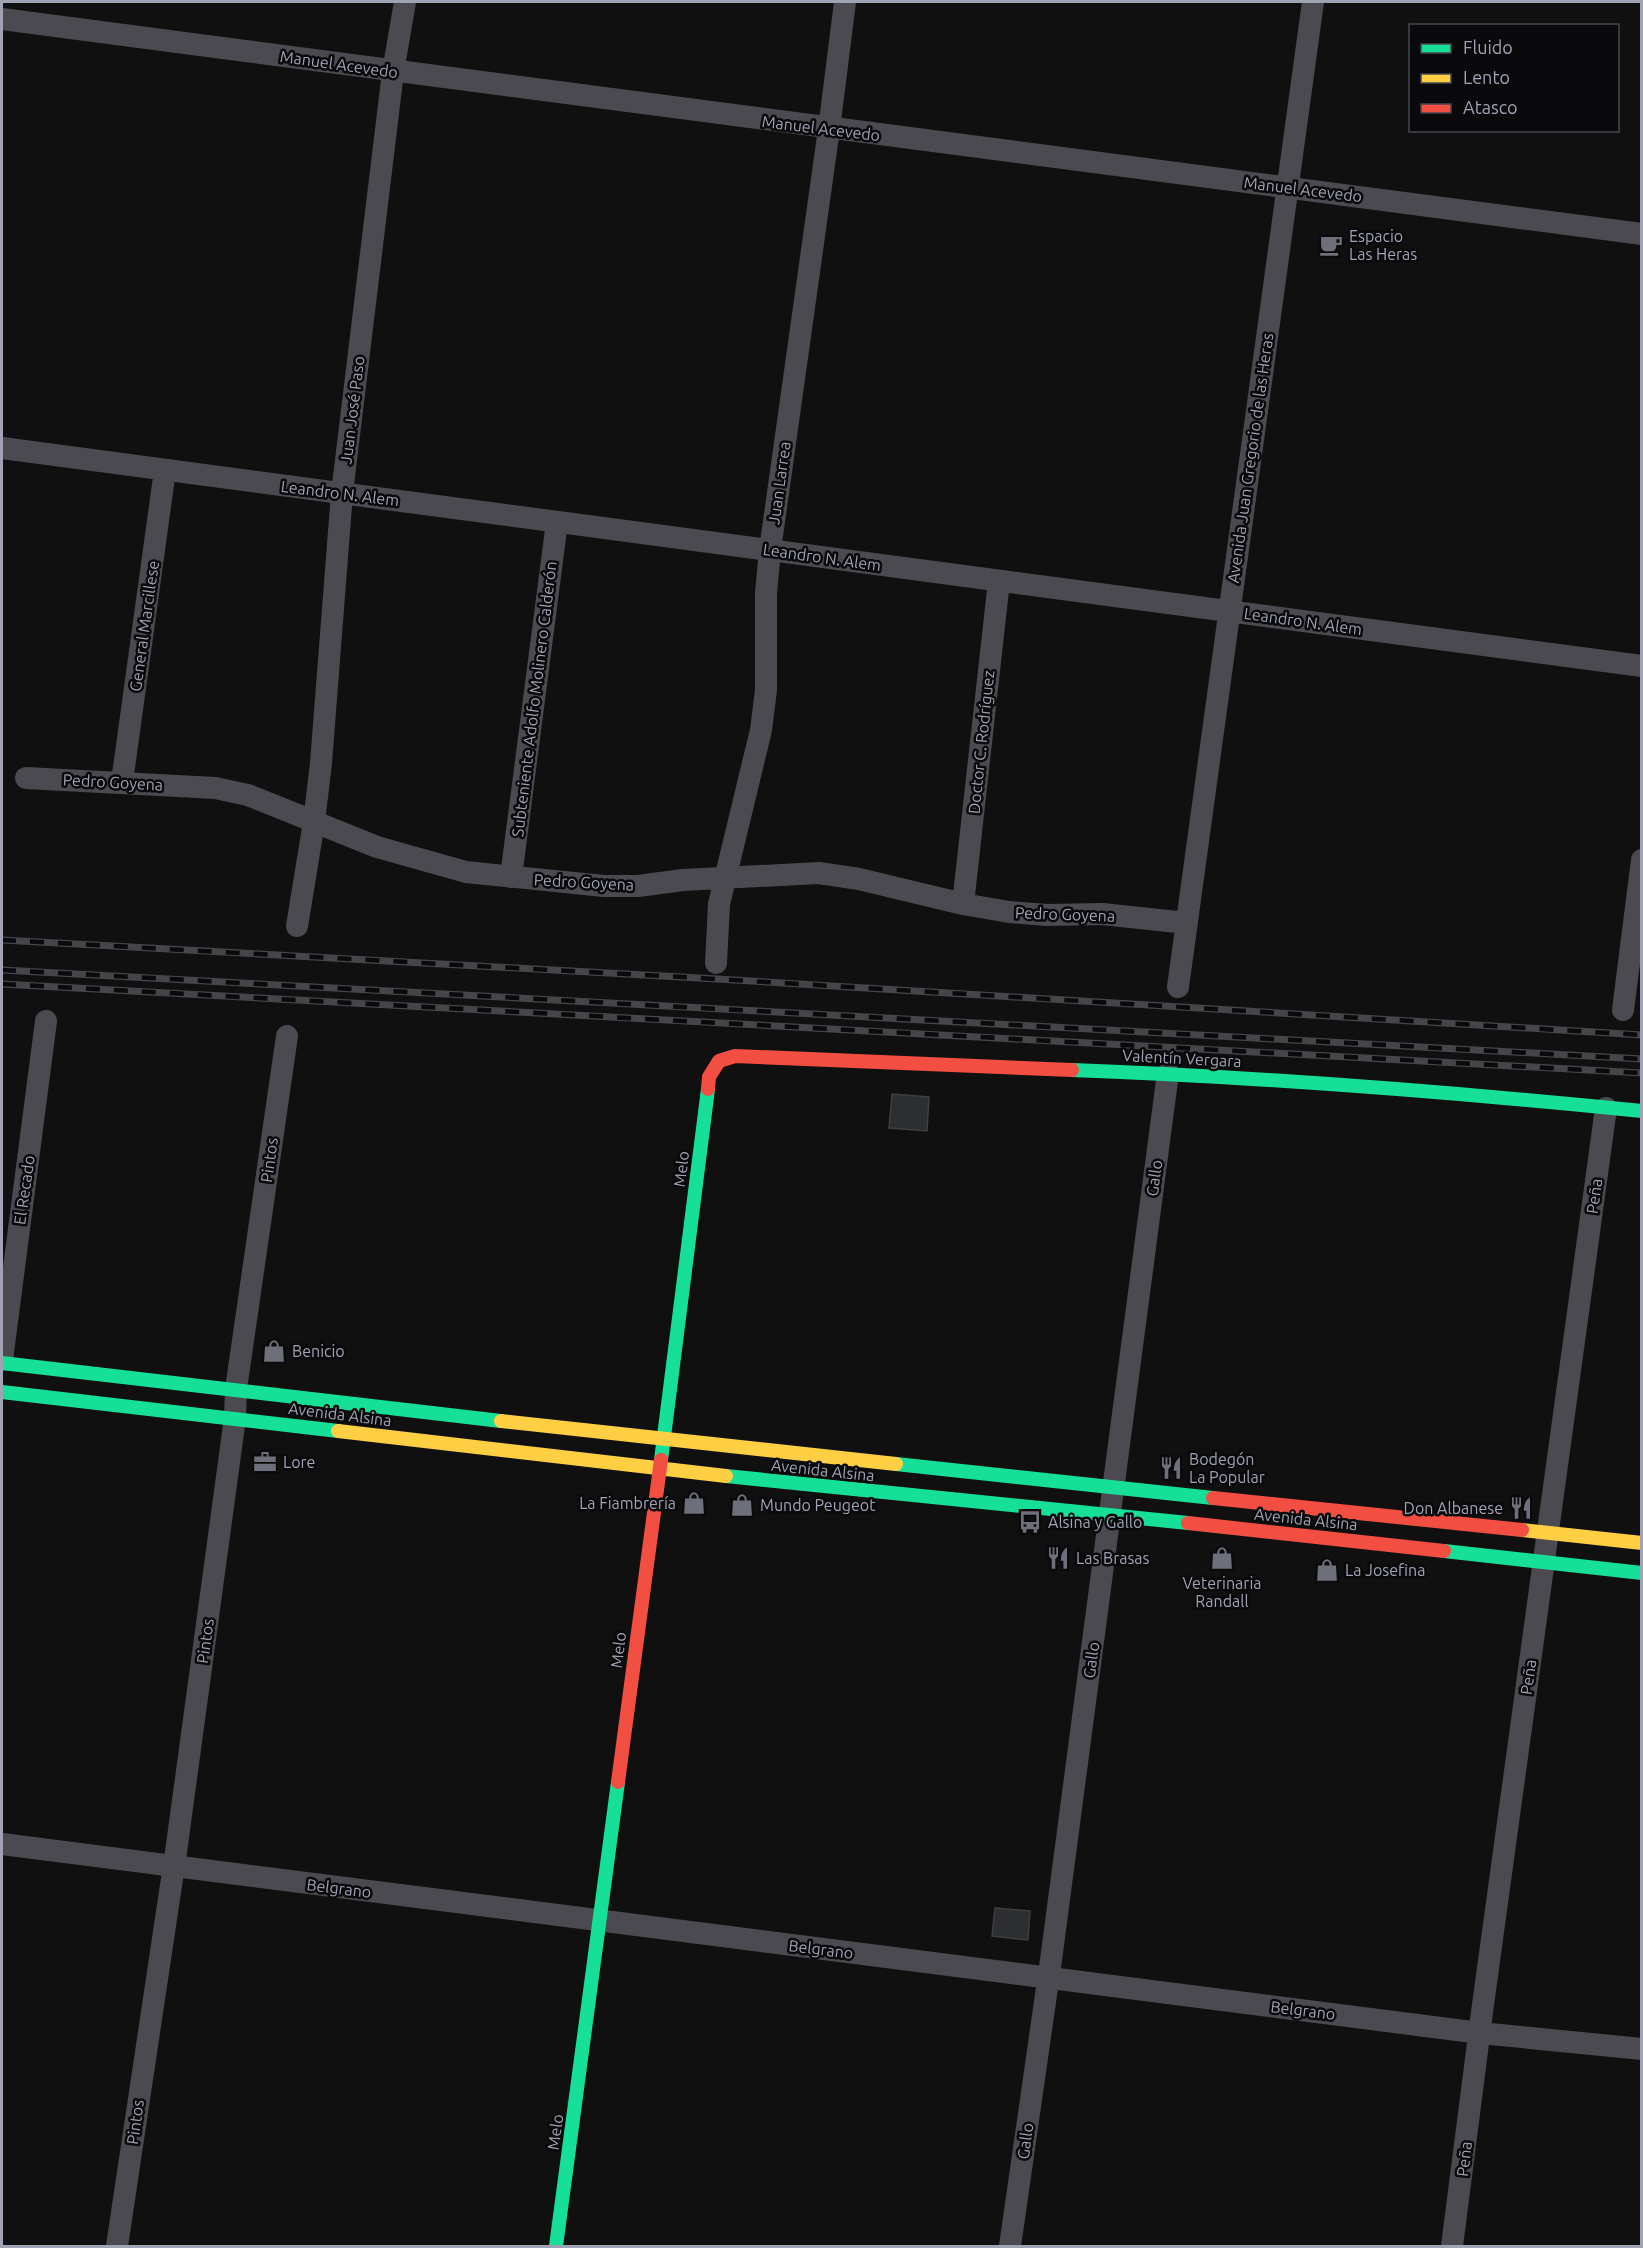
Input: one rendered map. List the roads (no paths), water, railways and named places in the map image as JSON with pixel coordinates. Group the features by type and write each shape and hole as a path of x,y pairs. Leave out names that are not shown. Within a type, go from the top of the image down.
{"main road":[{"name":"Valentín Vergara","path":"720,1061 735,1056 1168,1073 1474,1094 1641,1111"},
{"name":"Melo","path":"556,2247 658,1469 664,1440 709,1077 720,1061"},
{"name":"Avenida Alsina","path":"2,1361 664,1440 1641,1544"},
{"name":"Avenida Alsina","path":"2,1392 658,1469 1033,1509 1110,1515 1641,1573"}],"street":[{"name":"Juan José Paso","path":"297,926 321,764 342,493 393,72 405,2"},
{"name":"Juan Larrea","path":"716,963 719,904 761,730 766,690 766,593 770,550 845,2"},
{"name":"Avenida Juan Gregorio de las Heras","path":"1178,987 1313,2"},
{"name":"Manuel Acevedo","path":"2,20 1641,234"},
{"name":"Leandro N. Alem","path":"2,448 1641,666"},
{"name":"General Marcillese","path":"122,782 165,471"},
{"name":"Subteniente Adolfo Molinero Calderón","path":"511,877 557,522"},
{"name":"Doctor C. Rodríguez","path":"963,904 999,580"},
{"name":"Pedro Goyena","path":"27,778 215,788 248,795 377,847 466,872 603,886 638,886 683,880 819,873 859,879 963,904 1019,913 1102,914 1187,923"},
{"path":"1623,1010 1641,860"},
{"name":"El Recado","path":"2,1361 46,1021"},
{"name":"Pintos","path":"117,2247 173,1866 235,1418 236,1389 287,1035"},
{"name":"Gallo","path":"1010,2247 1168,1073"},
{"name":"Peña","path":"1452,2247 1606,1108"},
{"name":"Belgrano","path":"2,1844 1480,2033 1641,2049"}],"railway":[{"path":"2,940 717,979 1642,1035"},
{"path":"2,970 1642,1059"},
{"path":"2,984 1642,1073"}],"place":[{"name":"Espacio Las Heras","path":"1331,245"},
{"name":"Benicio","path":"274,1351"},
{"name":"Lore","path":"265,1462"},
{"name":"Bodegón La Popular","path":"1171,1468"},
{"name":"La Fiambrería","path":"694,1503"},
{"name":"Mundo Peugeot","path":"742,1505"},
{"name":"Don Albanese","path":"1521,1508"},
{"name":"Alsina y Gallo","path":"1030,1522"},
{"name":"Las Brasas","path":"1058,1558"},
{"name":"Veterinaria Randall","path":"1222,1558"},
{"name":"La Josefina","path":"1327,1570"}]}
